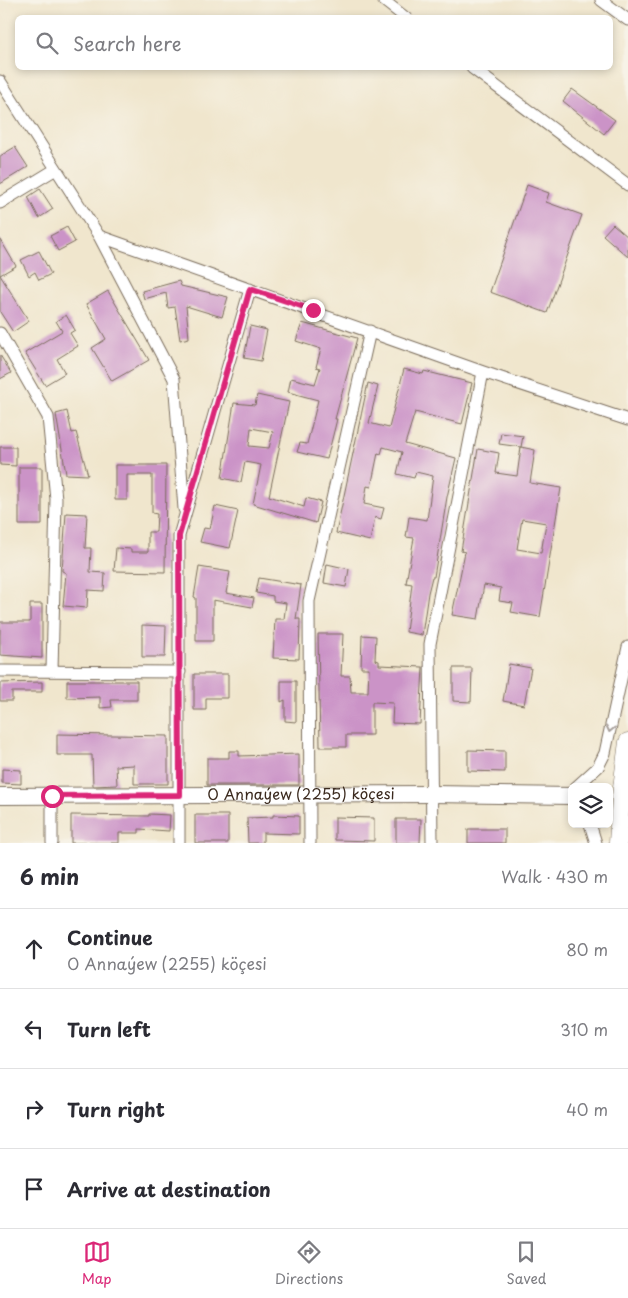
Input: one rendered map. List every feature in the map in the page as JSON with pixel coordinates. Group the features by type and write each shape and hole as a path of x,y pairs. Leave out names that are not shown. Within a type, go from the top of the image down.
{"main road":[{"path":"618,843 619,796 628,742"},
{"name":"O Annaýew (2255) köçesi","path":"0,796 433,794 568,797"}],"street":[{"path":"383,0 402,15"},
{"path":"601,0 628,20"},
{"path":"475,70 628,185"},
{"path":"0,81 98,236 174,379 185,515"},
{"path":"0,203 56,170"},
{"path":"98,236 483,372 628,420"},
{"path":"180,843 179,536 250,289"},
{"path":"310,843 309,601 370,331"},
{"path":"0,333 48,417 56,498 52,671"},
{"path":"432,843 430,644 483,372"},
{"path":"580,783 598,767 605,754 628,647"},
{"path":"0,671 180,672"},
{"path":"52,796 52,843"},
{"path":"591,828 596,843"}],"building":[{"path":"572,89 615,120 604,134 563,101"},
{"path":"15,147 28,167 0,184 0,156"},
{"path":"527,185 549,193 546,202 582,215 547,313 490,292"},
{"path":"40,189 53,209 39,218 28,197"},
{"path":"613,224 628,237 628,257 603,235"},
{"path":"67,227 75,242 58,251 50,236"},
{"path":"0,239 16,266 0,275"},
{"path":"39,251 51,274 39,280 35,272 29,276 21,260"},
{"path":"0,275 29,321 13,332 0,312"},
{"path":"179,281 181,286 228,297 222,317 186,306 189,338 180,340 175,307 168,308 166,293 144,299 142,291"},
{"path":"108,291 149,360 112,381 92,348 106,339 86,304"},
{"path":"66,315 75,330 70,333 78,346 57,359 65,373 45,385 25,353 62,331 56,321"},
{"path":"302,323 357,338 335,419 337,419 327,459 297,452 300,443 307,444 318,400 288,392 291,378 315,384 320,368 316,367 321,349 296,341"},
{"path":"250,326 267,330 261,361 244,358"},
{"path":"0,355 11,373 0,379"},
{"path":"404,369 423,374 424,371 472,383 462,424 415,412 405,444 456,458 447,497 434,577 432,577 428,593 422,635 406,632 412,584 406,583 414,538 406,537 409,517 427,520 433,476 416,472 414,478 397,474 402,452 383,447 381,454 378,453 371,487 367,486 364,504 384,508 381,519 375,517 370,541 336,533 368,383 378,386 369,423 389,428"},
{"path":"257,395 289,402 269,496 304,507 306,498 321,502 316,523 253,504 261,465 245,462 241,482 222,478 234,403 255,405","holes":["251,428 273,432 269,448 249,446"]},
{"path":"67,411 72,433 76,432 88,475 66,474 56,414"},
{"path":"501,433 523,436 521,447 499,444"},
{"path":"0,447 16,447 16,466 0,465"},
{"path":"521,447 535,450 530,483 561,488 540,617 511,612 513,603 499,601 501,588 484,585 478,619 452,615 465,552 461,551 478,449 499,453 496,473 517,476","holes":["522,519 546,523 541,553 517,549"]},
{"path":"115,465 166,465 165,572 114,571 116,548 131,549 131,552 148,552 148,532 156,532 157,514 152,513 152,475 127,475 127,500 115,500"},
{"path":"19,467 42,467 42,525 19,525"},
{"path":"215,506 238,511 230,548 200,542 204,528 210,529"},
{"path":"66,513 87,514 85,548 91,548 90,572 105,573 104,591 88,590 87,608 63,606 66,573 62,571"},
{"path":"327,564 349,569 346,587 324,583"},
{"path":"199,567 230,572 226,593 254,598 252,607 213,600 213,641 196,641 196,598 194,597"},
{"path":"259,578 301,585 296,619 300,619 299,659 273,658 275,619 284,619 286,603 273,601 273,596 256,593"},
{"path":"30,604 42,604 42,658 0,655 0,622 30,622"},
{"path":"142,625 166,626 165,657 142,657"},
{"path":"318,634 343,634 341,676 350,676 351,692 368,692 369,668 361,668 362,635 376,636 375,660 379,661 379,665 423,667 420,724 392,723 393,703 372,702 372,735 346,735 346,747 320,747"},
{"path":"509,664 531,668 524,705 503,701"},
{"path":"453,668 472,668 471,702 453,701"},
{"path":"194,674 228,674 228,698 206,698 206,710 194,710"},
{"path":"67,681 137,681 137,700 111,700 112,707 100,708 100,697 67,698"},
{"path":"281,681 296,681 296,722 285,721 285,700 281,702"},
{"path":"42,682 42,692 12,692 12,701 0,701 0,683"},
{"path":"57,734 168,736 168,784 134,784 134,765 116,766 117,785 93,786 92,755 57,755"},
{"path":"468,750 505,751 505,772 468,771"},
{"path":"229,751 239,751 239,756 299,754 299,785 207,785 207,758 229,758"},
{"path":"2,769 21,770 21,784 2,783"},
{"path":"149,814 170,815 169,831 139,829 139,833 119,833 119,843 71,843 71,815 149,816"},
{"path":"195,815 228,815 228,843 195,843"},
{"path":"273,815 299,816 299,834 263,833 263,843 248,843 247,818 273,817"},
{"path":"335,817 374,818 374,841 335,840"},
{"path":"396,819 421,819 420,843 396,843"},
{"path":"468,829 505,829 505,843 468,843"}],"route":[{"path":"52,796 180,795 179,536 250,289 313,310"}]}
